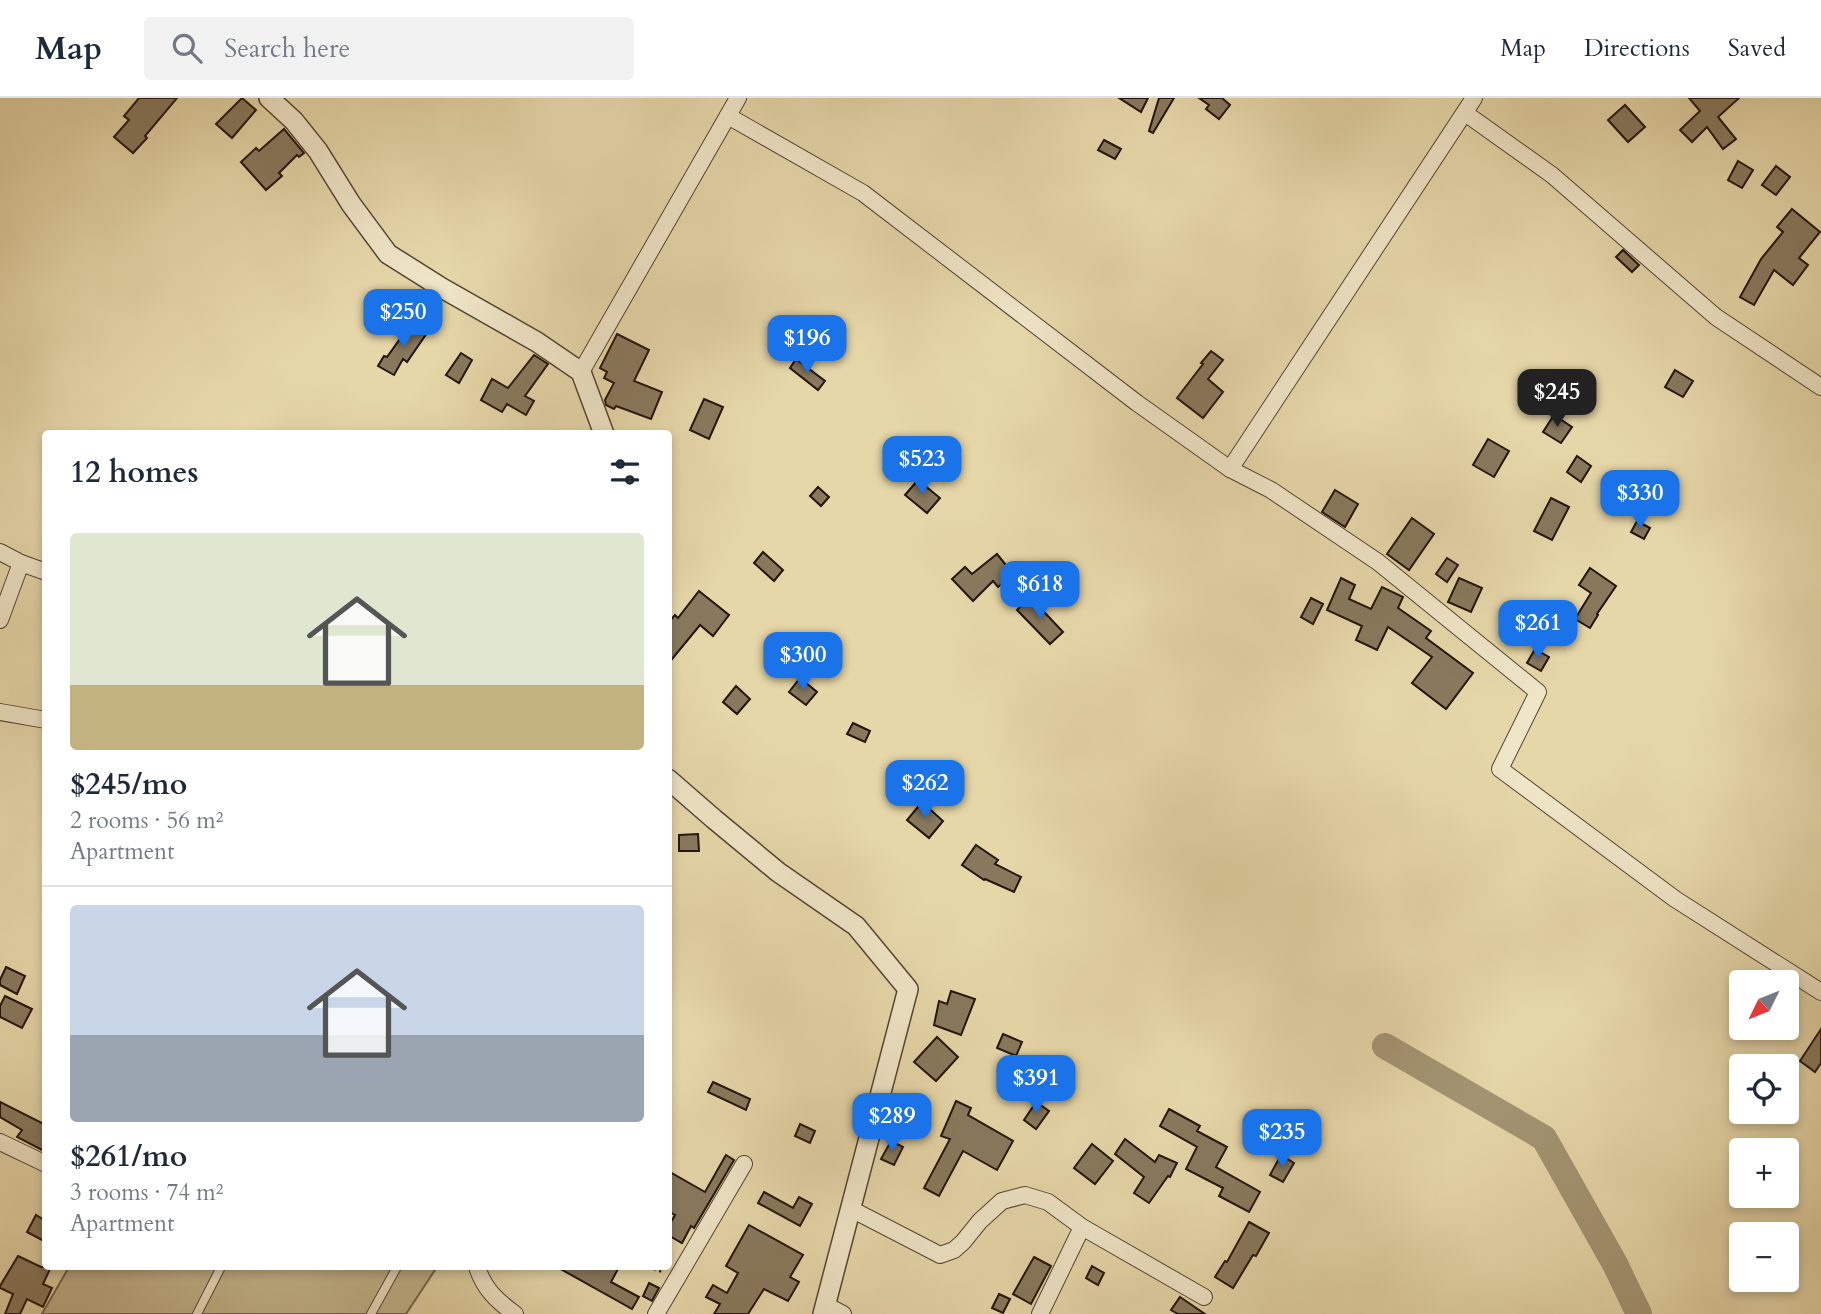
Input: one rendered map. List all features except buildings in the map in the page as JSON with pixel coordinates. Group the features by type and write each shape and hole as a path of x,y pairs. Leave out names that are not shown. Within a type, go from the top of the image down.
{"street":[{"path":"270,98 294,121 318,151 388,254 537,342 582,372 603,430"},
{"path":"582,372 738,98"},
{"path":"1230,469 1474,98"},
{"path":"1465,113 1552,175 1716,317 1821,387"},
{"path":"729,116 863,193 1137,403 1230,469 1271,490 1378,562 1538,692 1500,769 1675,899 1821,992"},
{"path":"0,552 42,571"},
{"path":"0,620 21,563"},
{"path":"0,712 42,719"},
{"path":"672,782 779,872 856,926 908,989 850,1209 830,1311"},
{"path":"0,1142 42,1162"},
{"path":"656,1314 744,1164"},
{"path":"850,1209 940,1255 954,1250 1002,1201 1025,1195 1048,1202 1082,1227 1204,1297"},
{"path":"1040,1314 1082,1227"},
{"path":"478,1270 482,1282 502,1305 515,1314"}],"lane":[{"path":"197,1314 219,1270"},
{"path":"371,1314 395,1270"}],"shaded area":[{"path":"67,1270 435,1270 406,1314 42,1314"}],"waterway":[{"path":"1385,1046 1544,1138 1615,1264 1639,1314"}]}
